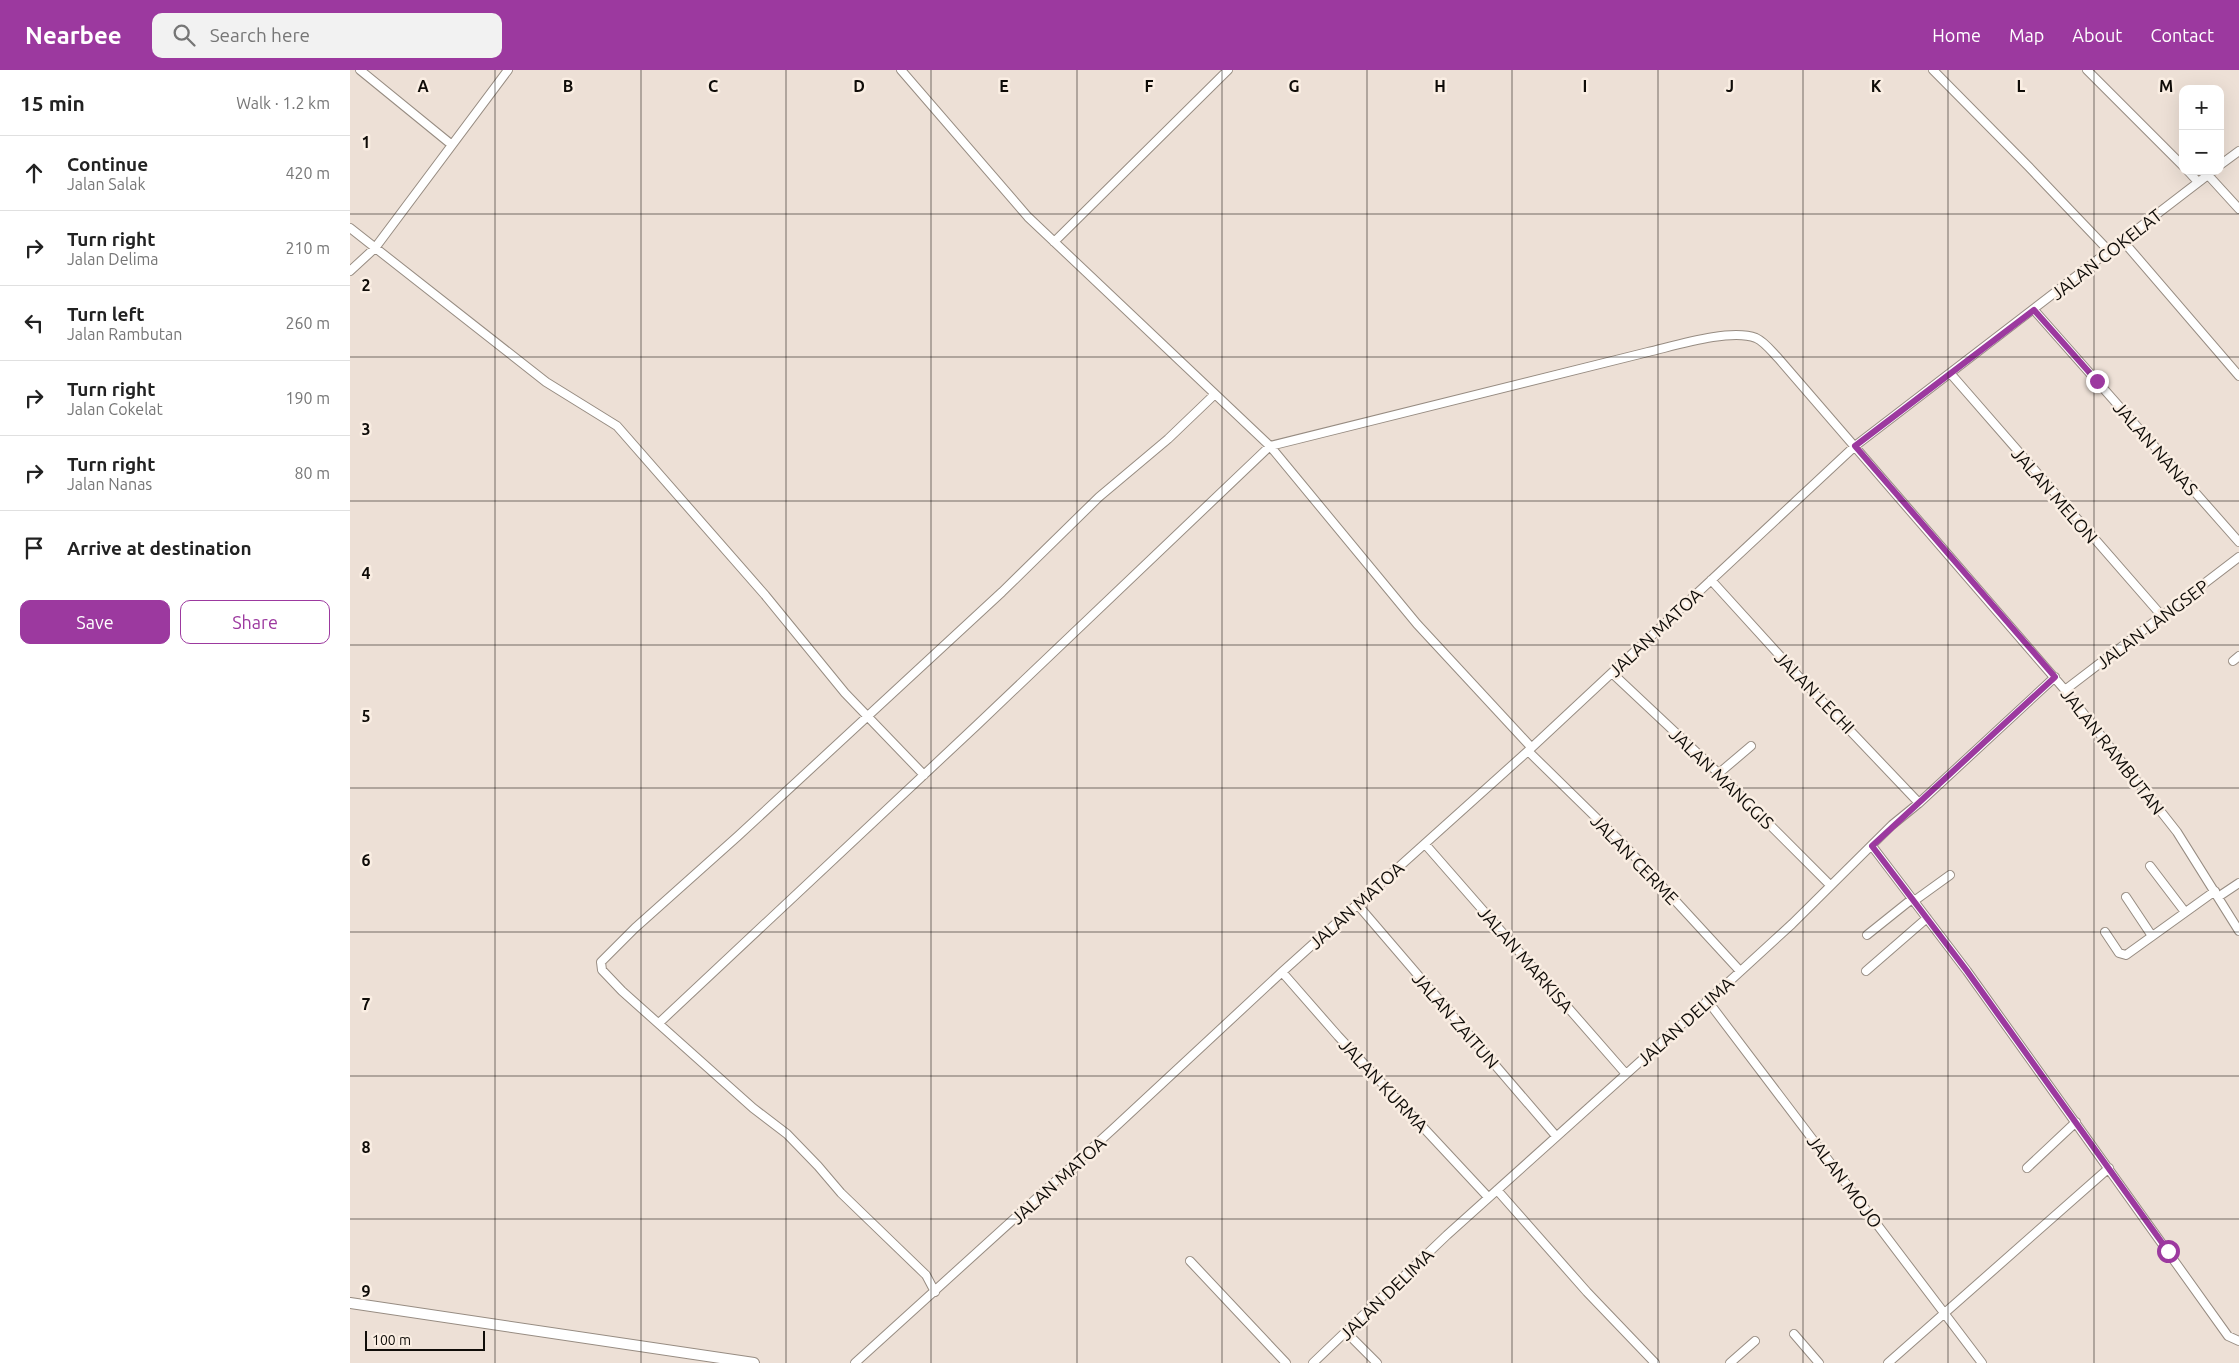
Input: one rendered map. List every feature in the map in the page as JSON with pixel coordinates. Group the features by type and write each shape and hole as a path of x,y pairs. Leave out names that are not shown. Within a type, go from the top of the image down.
{"street":[{"path":"360,70 452,145"},
{"path":"350,271 375,248 508,70"},
{"name":"JALAN CERME","path":"901,70 1028,217 1270,446 1417,624 1529,749 1624,845 1740,971"},
{"path":"1054,242 1228,70"},
{"path":"1933,70 2109,251"},
{"path":"2087,70 2179,162"},
{"path":"2224,163 2239,151"},
{"path":"2192,175 2198,182"},
{"name":"JALAN COKELAT","path":"1855,446 2207,175"},
{"path":"2212,175 2239,209"},
{"path":"350,228 546,382 616,426 765,595 867,717 924,775"},
{"path":"2123,241 2239,376"},
{"name":"JALAN NANAS","path":"2034,310 2239,542"},
{"name":"JALAN RAMBUTAN","path":"1270,446 1709,338 1733,336 1755,338 1763,342 2055,677 2177,832 2239,931"},
{"name":"JALAN MELON","path":"1950,373 2162,616"},
{"path":"935,1292 926,1274 841,1193 787,1134 753,1108 616,984 601,967 601,962 634,928 867,717 1002,592 1100,497 1168,439 1215,394"},
{"path":"659,1023 924,775 1270,446"},
{"name":"JALAN MATOA","path":"855,1363 1529,749 1855,446"},
{"name":"JALAN LANGSEP","path":"2065,690 2239,557"},
{"name":"JALAN LECHI","path":"1710,580 1919,803"},
{"name":"JALAN MANGGIS","path":"1612,672 1830,885"},
{"name":"JALAN DELIMA","path":"1313,1363 1488,1197 1740,971 1892,825 1919,803 2055,677"},
{"path":"1718,774 1751,746"},
{"name":"JALAN MARKISA","path":"1425,844 1626,1074"},
{"path":"1872,846 2076,1122 2228,1336 2238,1341"},
{"path":"2150,866 2185,912"},
{"path":"1867,935 1950,874"},
{"path":"2105,932 2119,953 2124,955 2185,912 2239,883"},
{"path":"2126,897 2152,936"},
{"name":"JALAN ZAITUN","path":"1357,904 1556,1136"},
{"path":"1866,970 1927,918"},
{"name":"JALAN KURMA","path":"1282,972 1338,1036 1488,1197"},
{"name":"JALAN MOJO","path":"1707,1000 1982,1363"},
{"path":"2027,1168 2076,1122"},
{"path":"1888,1363 1944,1311 2109,1168"},
{"path":"1497,1190 1588,1292 1655,1363"},
{"path":"1190,1261 1286,1363"},
{"path":"350,1303 754,1363"},
{"path":"1346,1332 1377,1363"},
{"path":"1794,1334 1819,1363"},
{"path":"1730,1363 1755,1341"}],"route":[{"path":"2097,381 2034,310 1855,446 2055,677 2005,725 1892,825 1872,846 1967,971 2168,1251"}]}
